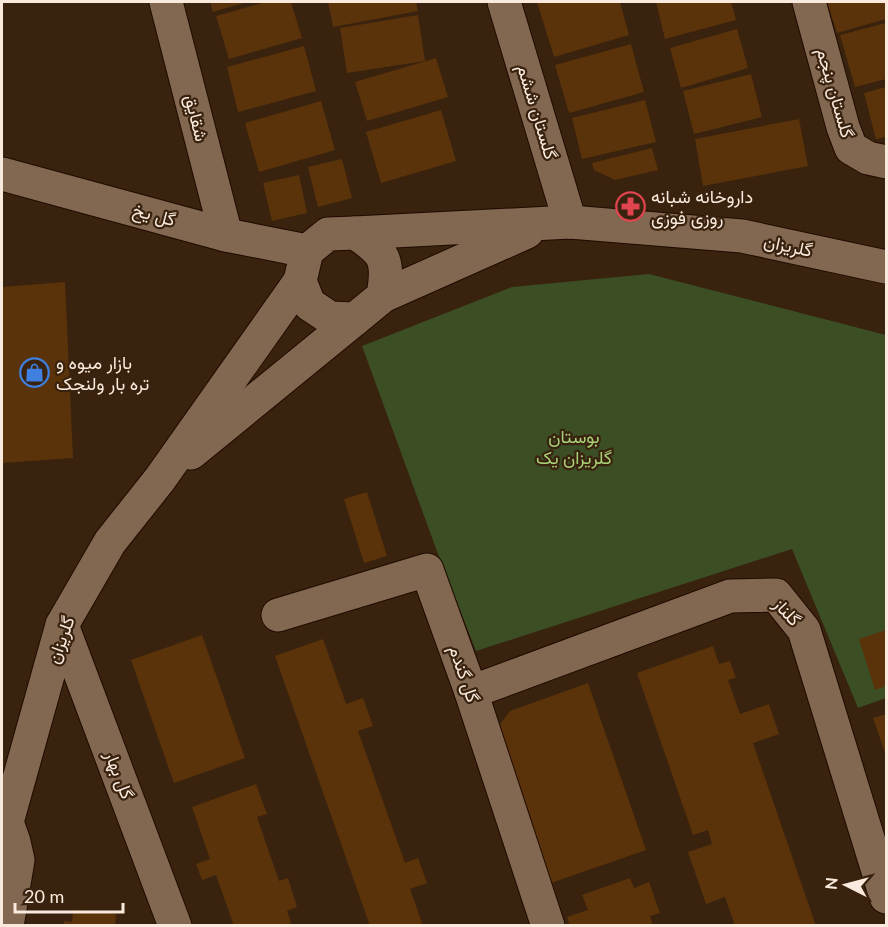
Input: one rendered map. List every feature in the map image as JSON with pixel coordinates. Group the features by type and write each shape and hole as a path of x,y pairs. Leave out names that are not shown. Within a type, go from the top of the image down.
{"street":[{"name":"شقایق","path":"166,2 226,235"},
{"name":"گلستان ششم","path":"504,2 558,223"},
{"name":"گلستان پنجم","path":"809,2 843,127 851,148 868,158 886,162"},
{"name":"گل یخ","path":"2,174 226,235 303,266"},
{"name":"گلریزان","path":"383,296 558,223"},
{"name":"گلریزان","path":"355,233 558,223 742,236 886,267"},
{"path":"355,233 377,247 387,271 383,296 356,318 330,318 309,304 303,266 328,234 355,233"},
{"name":"گلریزان","path":"7,926 18,860 14,842 4,826 62,625 110,542 160,478 303,266"},
{"name":"گلریزان","path":"160,478 356,318"},
{"name":"گل گندم","path":"278,615 427,570 471,692 548,926"},
{"name":"گلناز","path":"471,692 730,596 776,595 804,630 886,897"},
{"name":"گل بهار","path":"62,625 175,926"}],"green space":[{"name":"بوستان گلریزان یک","path":"649,274 886,335 886,698 858,708 792,549 476,651 362,346 512,287"}],"building":[{"path":"210,2 247,2 213,12"},
{"path":"266,2 291,2 302,38 229,59 216,16"},
{"path":"328,2 416,2 418,11 333,27"},
{"path":"537,2 620,2 629,35 554,57"},
{"path":"656,2 731,2 736,20 665,39"},
{"path":"827,2 886,2 886,19 837,33"},
{"path":"418,15 425,61 347,73 340,28"},
{"path":"886,23 886,79 855,87 840,35"},
{"path":"737,29 748,68 681,88 670,48"},
{"path":"631,44 644,92 569,113 555,65"},
{"path":"304,46 316,91 238,112 227,67"},
{"path":"436,58 448,97 367,121 355,82"},
{"path":"751,74 762,117 694,134 683,91"},
{"path":"886,87 886,137 876,139 864,93"},
{"path":"645,100 656,142 582,159 572,118"},
{"path":"321,101 335,150 259,172 245,123"},
{"path":"441,110 456,161 381,183 366,132"},
{"path":"799,119 808,166 703,186 695,139"},
{"path":"652,148 658,170 615,180 594,170 592,163"},
{"path":"342,159 352,198 318,207 308,167"},
{"path":"299,175 307,213 272,221 263,183"},
{"name":"بازار میوه و تره بار ولنجک","path":"65,282 73,458 2,463 2,287"},
{"path":"367,492 387,556 364,563 344,499"},
{"path":"886,630 886,686 875,690 859,639"},
{"path":"202,635 245,758 174,783 131,660"},
{"path":"323,639 346,704 363,698 373,726 358,731 405,863 418,858 427,883 410,889 423,926 370,926 275,656"},
{"path":"713,646 719,664 730,661 736,678 728,680 740,714 769,704 779,734 753,743 816,926 735,926 725,897 706,904 688,852 712,844 708,830 693,835 637,673"},
{"path":"588,683 646,850 551,883 496,730 510,711"},
{"path":"886,714 886,756 873,718"},
{"path":"256,784 267,814 257,817 279,881 288,878 297,907 287,911 292,926 234,926 216,875 202,880 196,864 210,859 192,807"},
{"path":"630,878 634,888 649,882 660,913 650,916 653,926 570,926 567,917 588,910 582,895"},
{"path":"73,910 116,914 115,926 63,926 64,921 72,922"}],"place":[{"name":"داروخانه شبانه روزی فوزی","path":"630,207"},
{"name":"بازار میوه و تره بار ولنجک","path":"35,373"}]}
